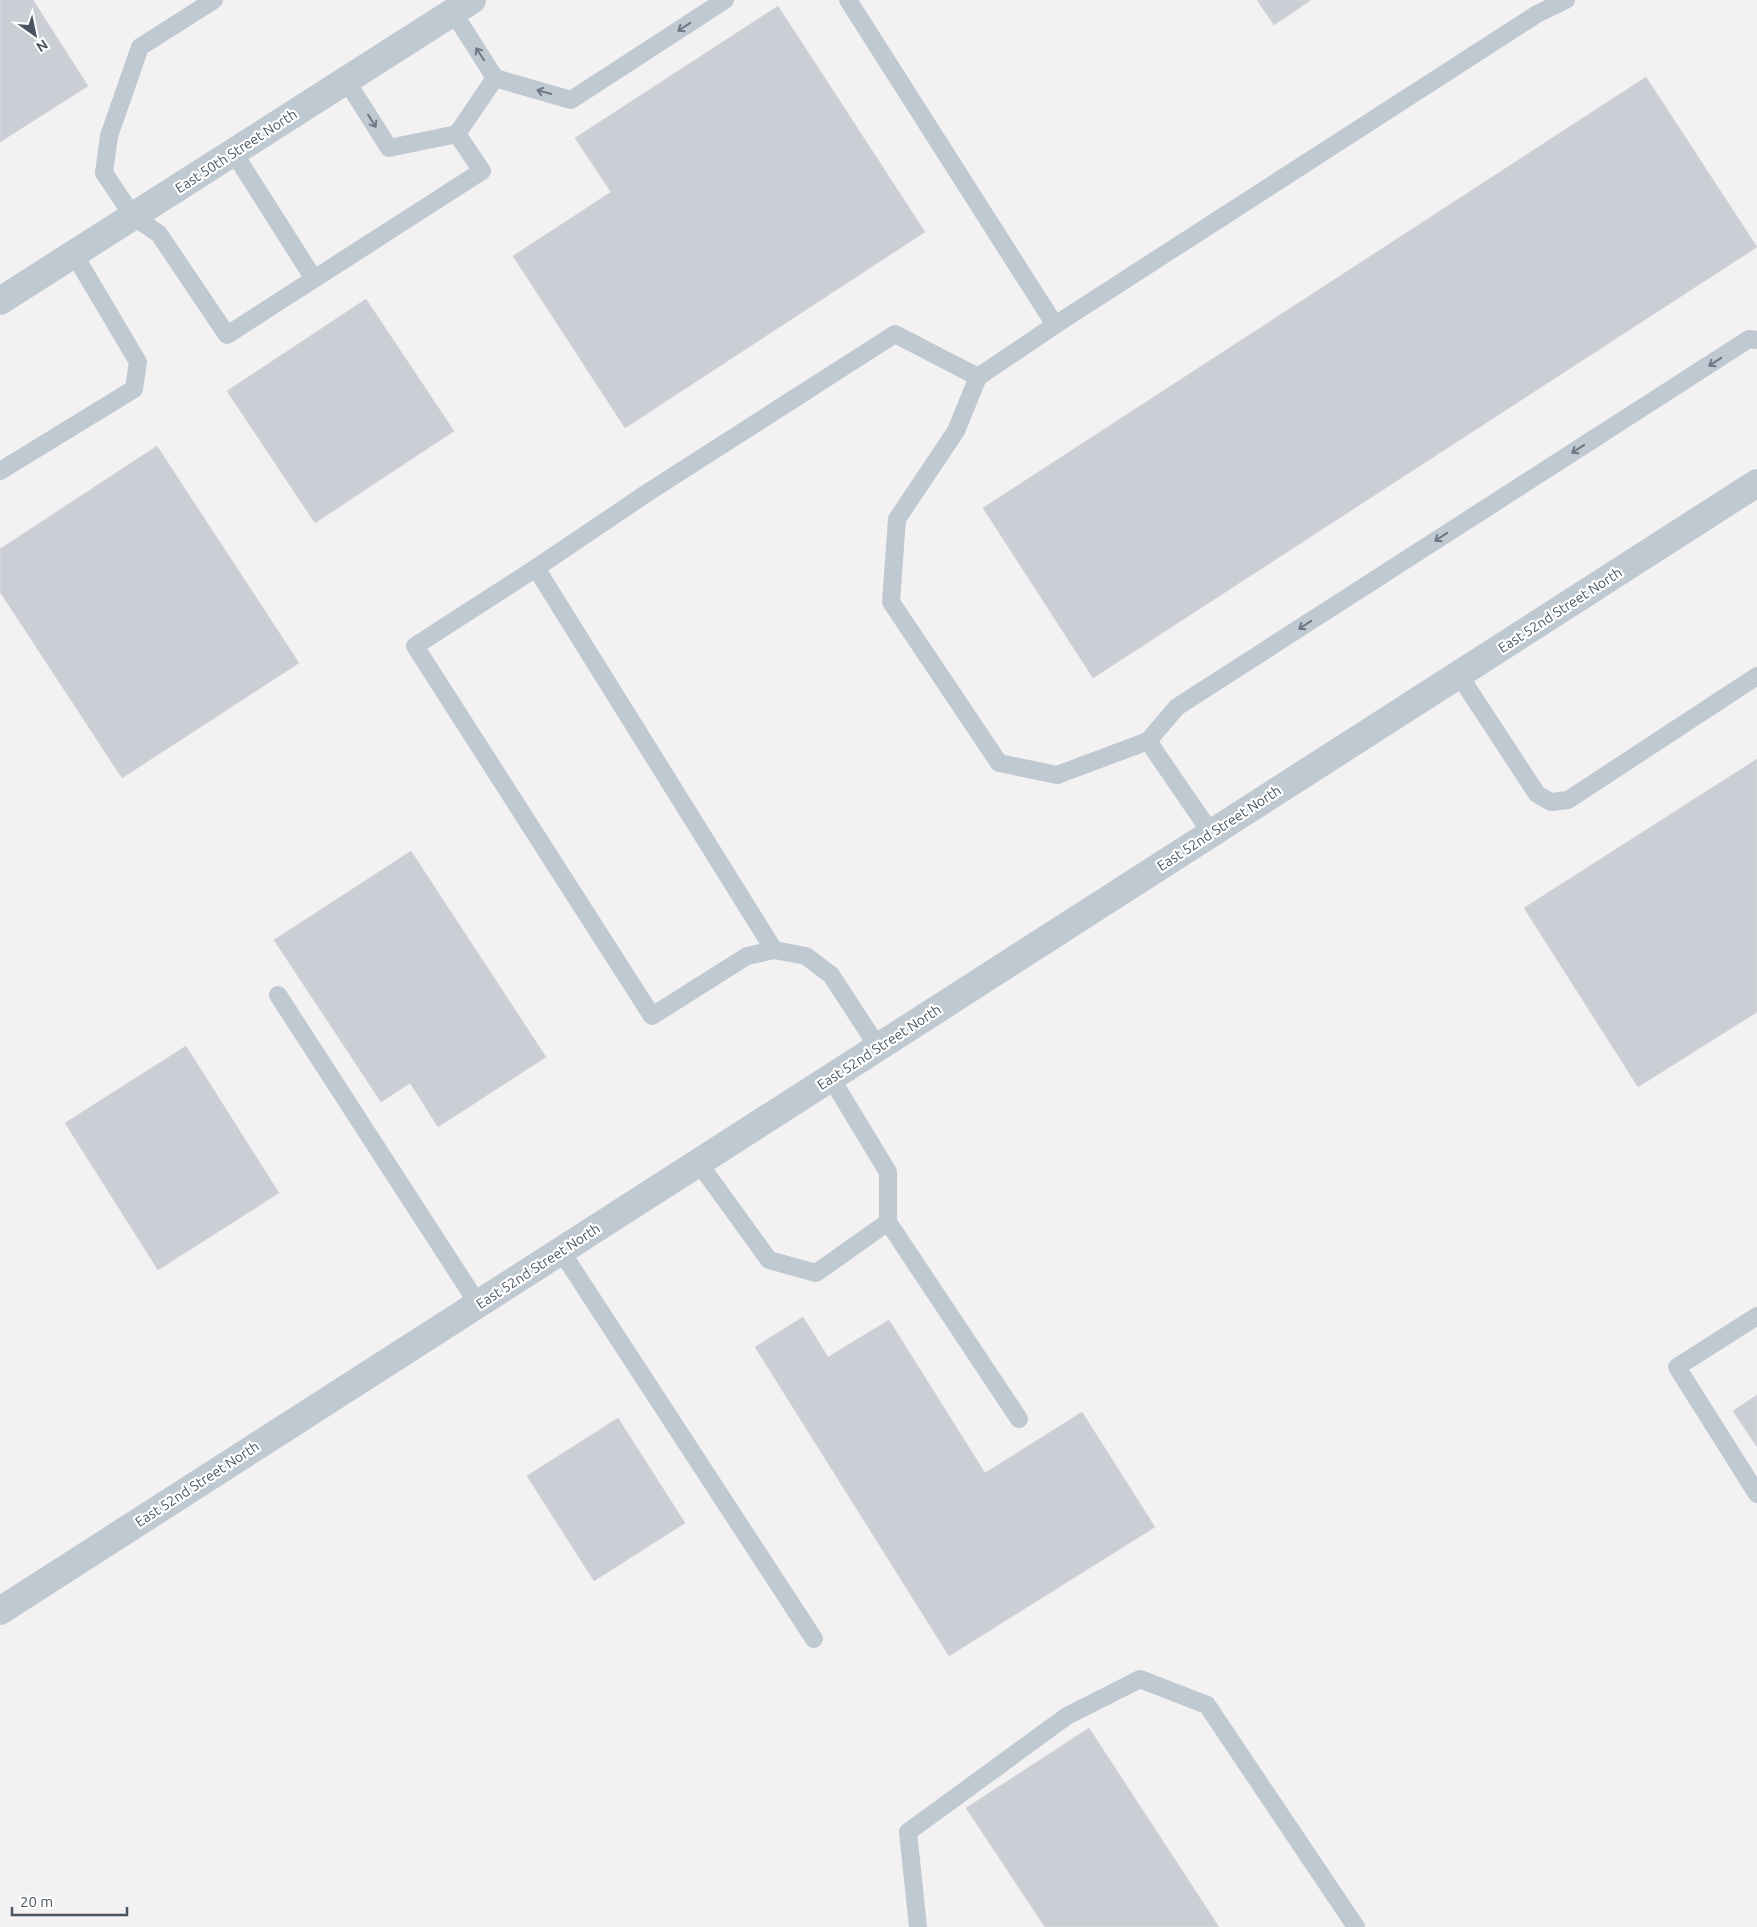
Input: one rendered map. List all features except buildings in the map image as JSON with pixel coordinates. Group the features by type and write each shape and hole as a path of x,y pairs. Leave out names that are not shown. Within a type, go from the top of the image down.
{"street":[{"name":"East 50th Street North","path":"0,301 463,6"},
{"name":"East 52nd Street North","path":"0,1610 1757,483"}],"lane":[{"path":"214,0 140,47 109,136 104,173 133,216 159,234 227,335 482,171 456,134"},
{"path":"495,78 572,100 725,0"},
{"path":"848,0 1055,325"},
{"path":"1566,0 1537,14 1055,325 978,377 956,431 897,518 891,602 999,763 1057,775 1148,741 1177,707 1750,339 1757,340"},
{"path":"463,6 495,78"},
{"path":"346,80 389,148 456,134 495,78"},
{"path":"234,152 314,279"},
{"path":"0,471 134,389 138,362 74,254"},
{"path":"878,1047 831,975 806,956 774,950 747,956 652,1016 415,646 536,568 647,493 895,334 978,377"},
{"path":"536,568 774,950"},
{"path":"1459,675 1537,794 1551,802 1568,800 1757,676"},
{"path":"1148,741 1211,834"},
{"path":"278,995 478,1304"},
{"path":"831,1078 888,1172 888,1222 1019,1420"},
{"path":"698,1162 769,1260 816,1273 888,1222"},
{"path":"561,1251 814,1638"},
{"path":"1757,1316 1676,1367 1757,1494"},
{"path":"918,1927 908,1832 1067,1716 1140,1680 1208,1705 1356,1927"}]}
